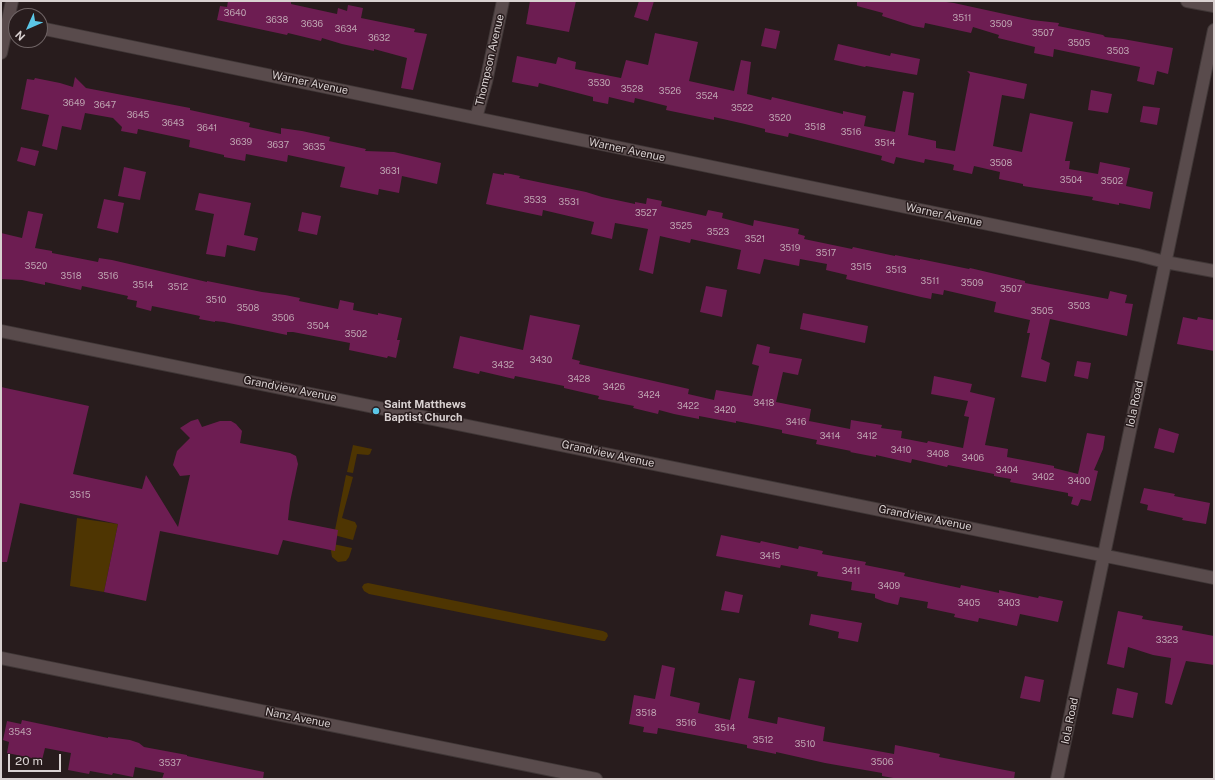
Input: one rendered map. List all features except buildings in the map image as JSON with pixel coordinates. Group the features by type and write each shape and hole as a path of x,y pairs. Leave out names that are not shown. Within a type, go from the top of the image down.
{"street":[{"name":"Thompson Avenue","path":"476,118 486,82 504,1"},
{"path":"1187,1 1214,6"},
{"path":"1,53 8,21"},
{"name":"Warner Avenue","path":"48,30 1122,251 1165,262 1214,270"},
{"name":"Iola Road","path":"1057,779 1214,30"},
{"name":"Grandview Avenue","path":"1,330 1214,578"},
{"name":"Nanz Avenue","path":"1,658 596,779"}],"shaded area":[{"path":"353,445 372,449 368,455 357,454 353,473 347,472"},
{"path":"346,475 353,477 342,518 355,522 357,526 353,540 334,535"},
{"path":"77,518 118,524 104,592 70,586"},
{"path":"333,544 352,548 346,561 338,562 332,557 331,551"},
{"path":"368,583 603,631 607,633 608,636 605,641 603,641 369,594 364,591 362,587 364,584"}],"place":[{"name":"Saint Matthews Baptist Church","path":"376,411"}]}
